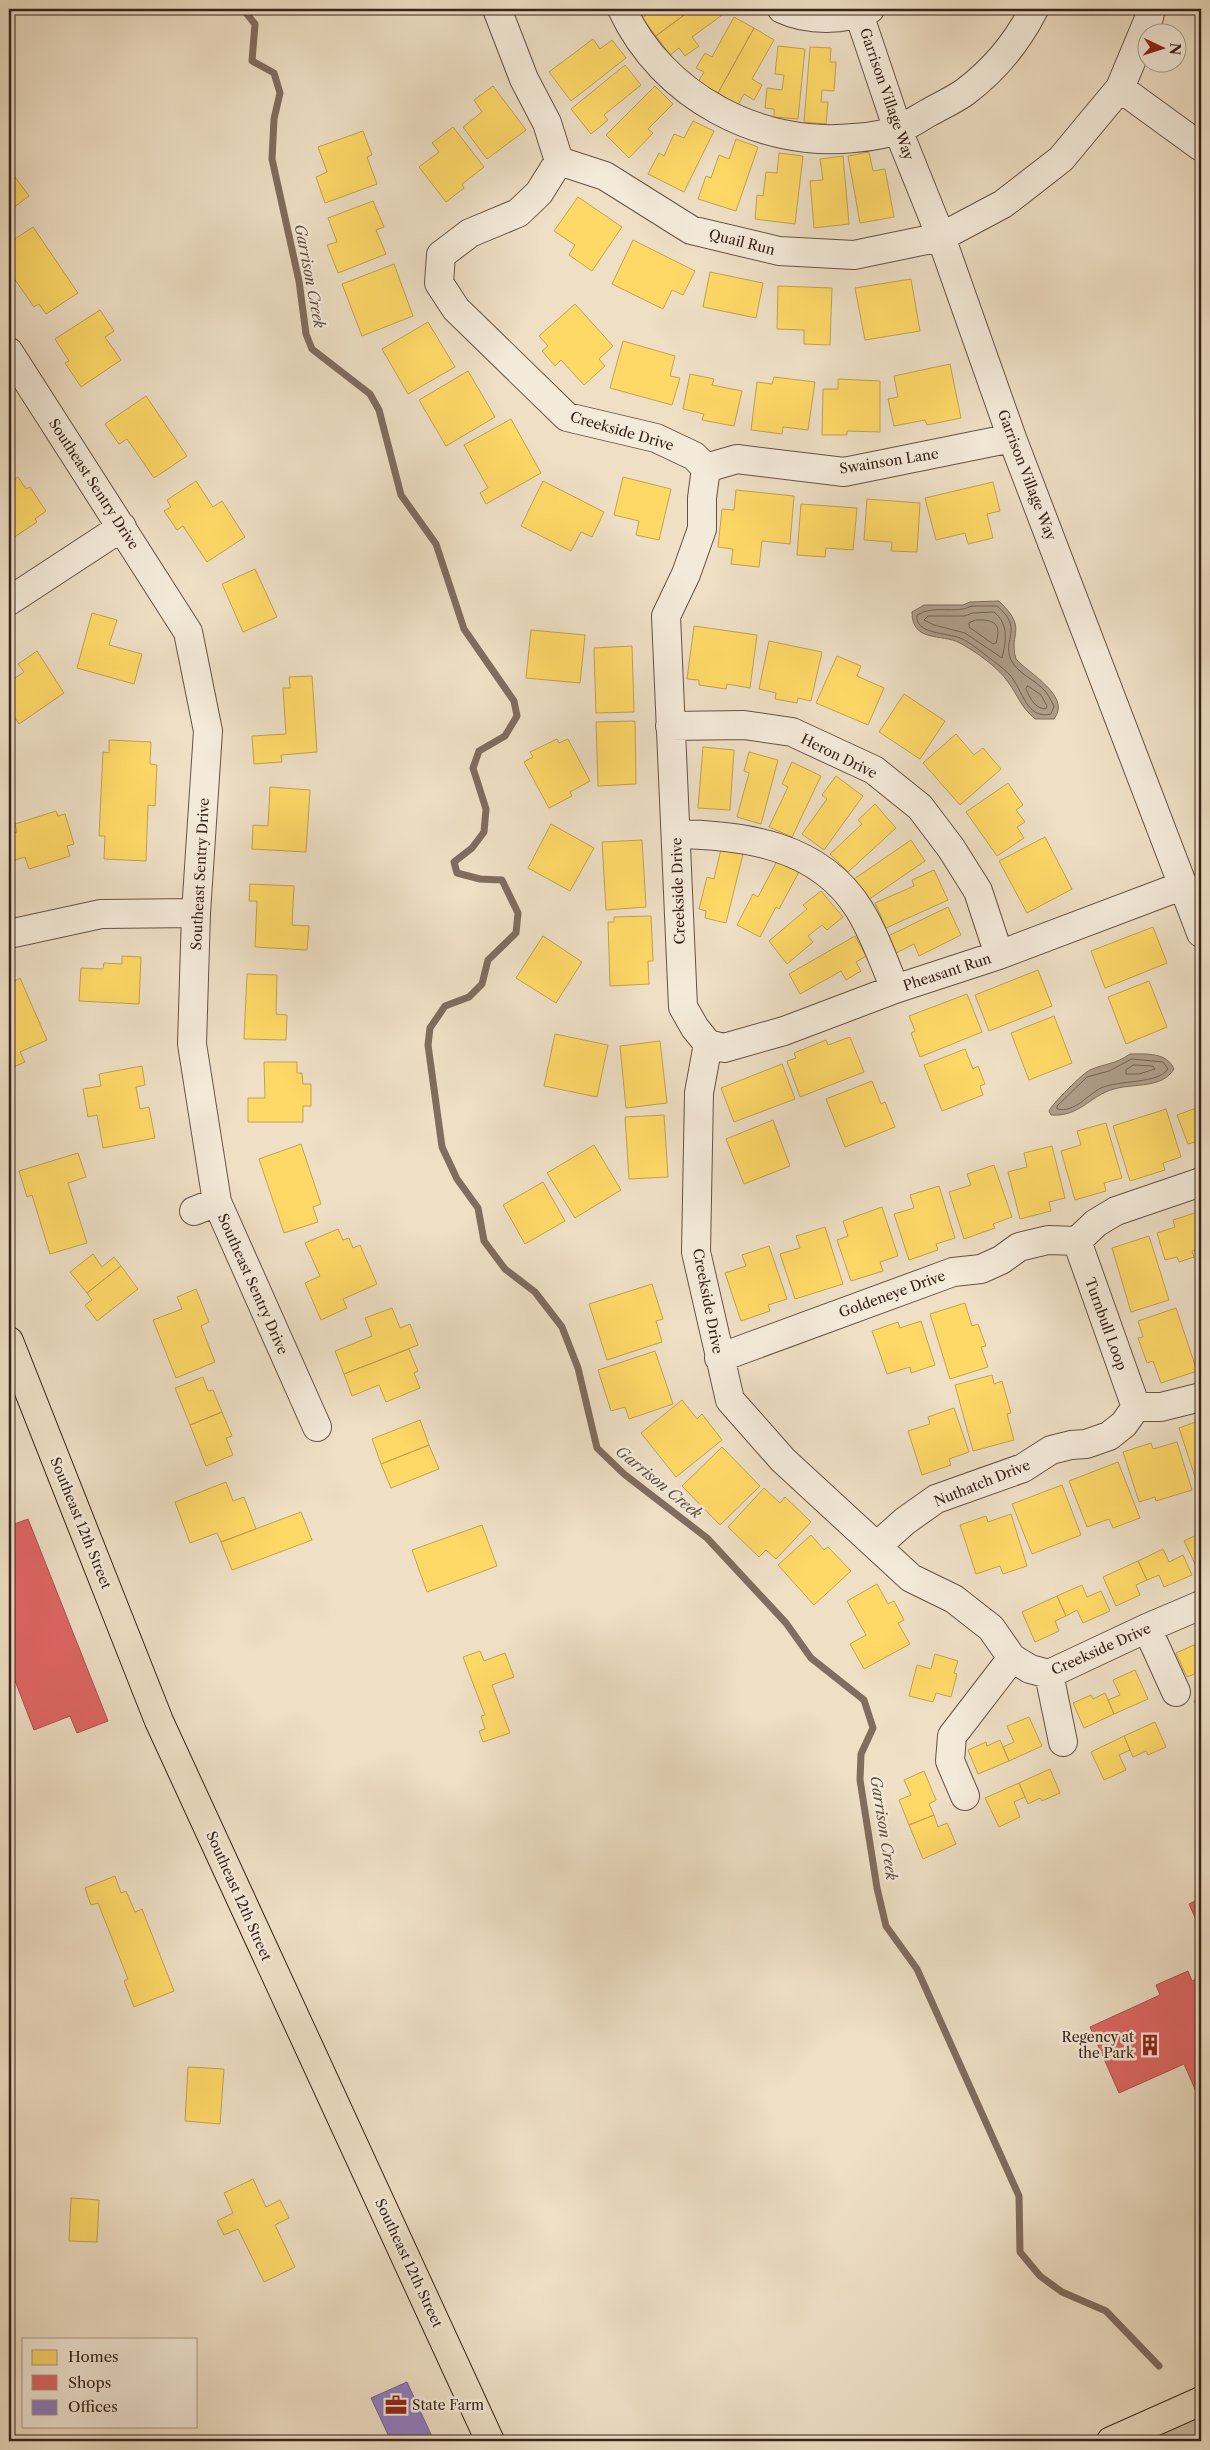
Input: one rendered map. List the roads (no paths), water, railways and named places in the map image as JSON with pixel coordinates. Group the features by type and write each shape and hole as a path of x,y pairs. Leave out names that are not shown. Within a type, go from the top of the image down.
{"main road":[{"name":"Southeast 12th Street","path":"9,1341 159,1721 490,2441"},
{"path":"1111,2441 1201,2401"}],"street":[{"path":"498,9 524,79 547,123 559,161"},
{"path":"622,9 641,42 659,64 703,102 728,116 755,127 812,139 870,136 898,130 964,93 1002,58 1025,27 1034,9"},
{"path":"782,9 822,18 864,12"},
{"name":"Quail Run","path":"559,161 606,176 691,230 779,251 854,255 941,237 1003,204 1061,159 1120,88 1148,21 1151,9"},
{"name":"Garrison Village Way","path":"864,12 898,130 941,237 1012,438 1201,932"},
{"path":"1120,88 1201,147"},
{"name":"Creekside Drive","path":"559,161 540,193 518,213 470,233 441,256 439,283 456,309 567,417 656,438 694,456 706,468 702,498 702,529 697,546 666,616 683,1007 695,1028 708,1044 699,1093 696,1252 730,1400 783,1460 912,1578 954,1598 991,1628 1012,1658 1030,1669 1049,1674 1146,1628 1201,1605"},
{"name":"Southeast Sentry Drive","path":"9,352 188,632 208,731 196,914 192,1044 205,1207 317,1427"},
{"name":"Swainson Lane","path":"706,468 738,460 844,472 1012,438"},
{"path":"9,601 122,527"},
{"name":"Heron Drive","path":"670,726 744,725 792,732 874,770 920,807 951,848 978,891 999,955"},
{"path":"676,834 736,837 771,844 816,867 839,886 858,908 877,944 895,989"},
{"name":"Pheasant Run","path":"708,1044 724,1048 784,1031 895,989 999,955 1184,885"},
{"path":"9,934 100,914 196,914"},
{"path":"1077,1240 1096,1223 1116,1211 1201,1182"},
{"name":"Goldeneye Drive","path":"719,1358 952,1272 981,1269 1001,1260 1020,1247 1048,1240 1077,1240"},
{"name":"Turnbull Loop","path":"1077,1240 1136,1407"},
{"path":"1136,1407 1161,1407 1201,1397"},
{"name":"Nuthatch Drive","path":"877,1546 905,1521 936,1499 1023,1468 1052,1450 1071,1444 1086,1444 1109,1436 1124,1424 1136,1407"},
{"path":"1146,1628 1176,1692"},
{"path":"965,1796 950,1761 952,1736 1012,1658"},
{"path":"1049,1674 1063,1742"}],"water":[{"path":"999,601 1013,618 1016,631 1014,650 1016,659 1047,686 1057,702 1058,710 1054,719 1035,719 1023,706 1004,676 986,660 960,643 922,633 913,622 912,612 924,605 963,605 970,602"},
{"path":"1130,1054 1149,1054 1161,1057 1171,1063 1174,1069 1169,1075 1155,1083 1114,1089 1105,1092 1070,1113 1051,1115 1049,1111 1055,1102 1087,1072"}],"waterway":[{"name":"Garrison Creek","path":"243,9 255,24 252,61 274,73 280,93 274,119 272,159 299,281 306,334 312,349 370,394 379,410 401,495 436,544 464,629 514,701 517,716 505,736 479,751 473,768 486,809 484,832 472,848 454,862 457,873 480,879 502,880 518,913 516,933 488,960 482,984 469,997 445,1006 430,1028 428,1045 442,1147 457,1179 478,1208 484,1241 505,1269 535,1292 562,1327 578,1368 597,1448 624,1474 707,1538 786,1623 811,1658 864,1700 873,1728 861,1754 860,1780 877,1888 886,1926 917,1969 1019,2196 1020,2252 1040,2276 1062,2292 1106,2311 1159,2366"}],"place":[{"name":"Regency at the Park","path":"1150,2045"},
{"name":"State Farm","path":"396,2405"}]}
